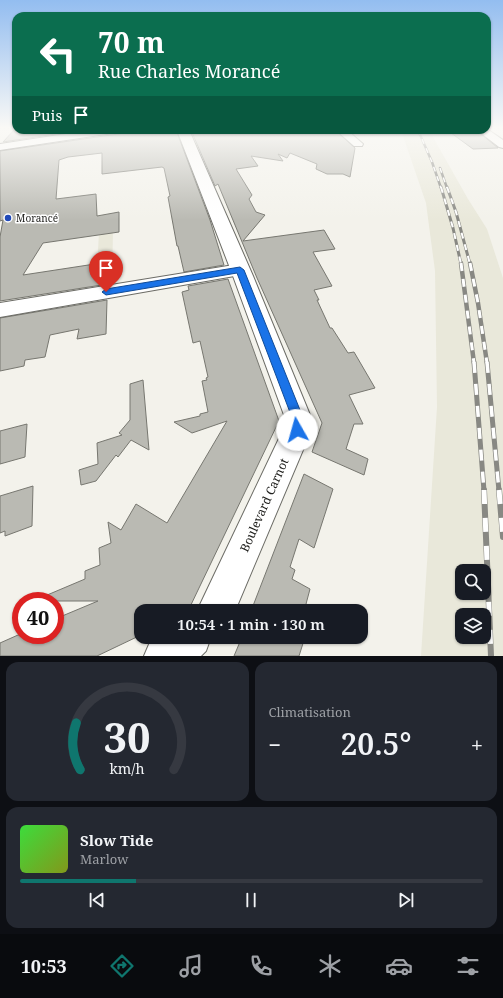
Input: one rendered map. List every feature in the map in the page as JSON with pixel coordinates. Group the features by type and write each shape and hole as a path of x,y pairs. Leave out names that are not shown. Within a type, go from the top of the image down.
{"street":[{"name":"Boulevard Carnot","path":"195,159 240,270 296,415 297,430 219,604"},
{"path":"0,310 240,270"},
{"path":"164,656 184,644"}],"shaded area":[{"path":"411,159 445,159 487,229 503,278 503,656 421,656 437,407 435,271 426,203"},
{"path":"113,230 112,284 96,287 99,232"}],"building":[{"path":"0,159 63,159 59,160 56,199 96,194 97,216 119,212 119,232 43,243 23,275 108,262 108,284 0,301 0,237 3,220 0,221"},
{"path":"102,159 187,159 210,220 224,265 184,272 177,246 168,197 170,196 164,168 102,174"},
{"path":"203,159 253,159 258,166 236,169 252,195 249,199 256,212 265,215 243,241 324,230 335,249 313,252 332,286 314,290 330,328 332,328 348,353 354,352 375,388 349,395 363,424 354,424 346,449 368,459 364,475 312,452 322,423 257,278 218,184 215,186"},
{"path":"268,159 281,159 283,161"},
{"path":"304,159 353,159 350,177 343,174 327,174 316,169 317,164"},
{"path":"228,279 279,421 191,604 134,604 134,638 97,656 0,656 0,643 12,638 12,644 64,644 64,615 98,601 64,601 64,592 54,592 85,579 85,571 100,565 99,548 111,543 108,522 121,530 136,504 167,523 227,421 192,433 174,422 200,416 200,414 208,412 202,381 207,380 206,378 208,377 200,341 193,343 182,292 189,290 188,286"},
{"path":"107,300 106,334 77,339 79,329 50,335 45,357 25,360 24,366 0,371 0,318"},
{"path":"143,380 149,450 131,440 118,457 116,455 96,481 81,485 79,470 98,464 97,443 122,435 119,433 130,420 130,384"},
{"path":"27,424 25,457 0,464 0,431"},
{"path":"304,474 333,489 314,548 299,539 290,567 295,570 292,579 310,589 306,604 254,604"},
{"path":"33,486 32,526 5,536 5,531 0,533 0,496"},
{"path":"239,644 303,644 299,656 234,656"}],"railway":[{"path":"431,159 441,188"},
{"path":"440,168 447,188"},
{"path":"441,187 453,228 461,264"},
{"path":"447,187 456,212 470,264"},
{"path":"461,263 474,363"},
{"path":"470,263 487,363"},
{"path":"474,362 484,491"},
{"path":"487,362 499,491"},
{"path":"484,490 491,656"},
{"path":"499,490 503,537"}],"place":[{"name":"Morancé","path":"8,218"}],"route":[{"path":"106,292 240,270 296,415 297,430"}]}
